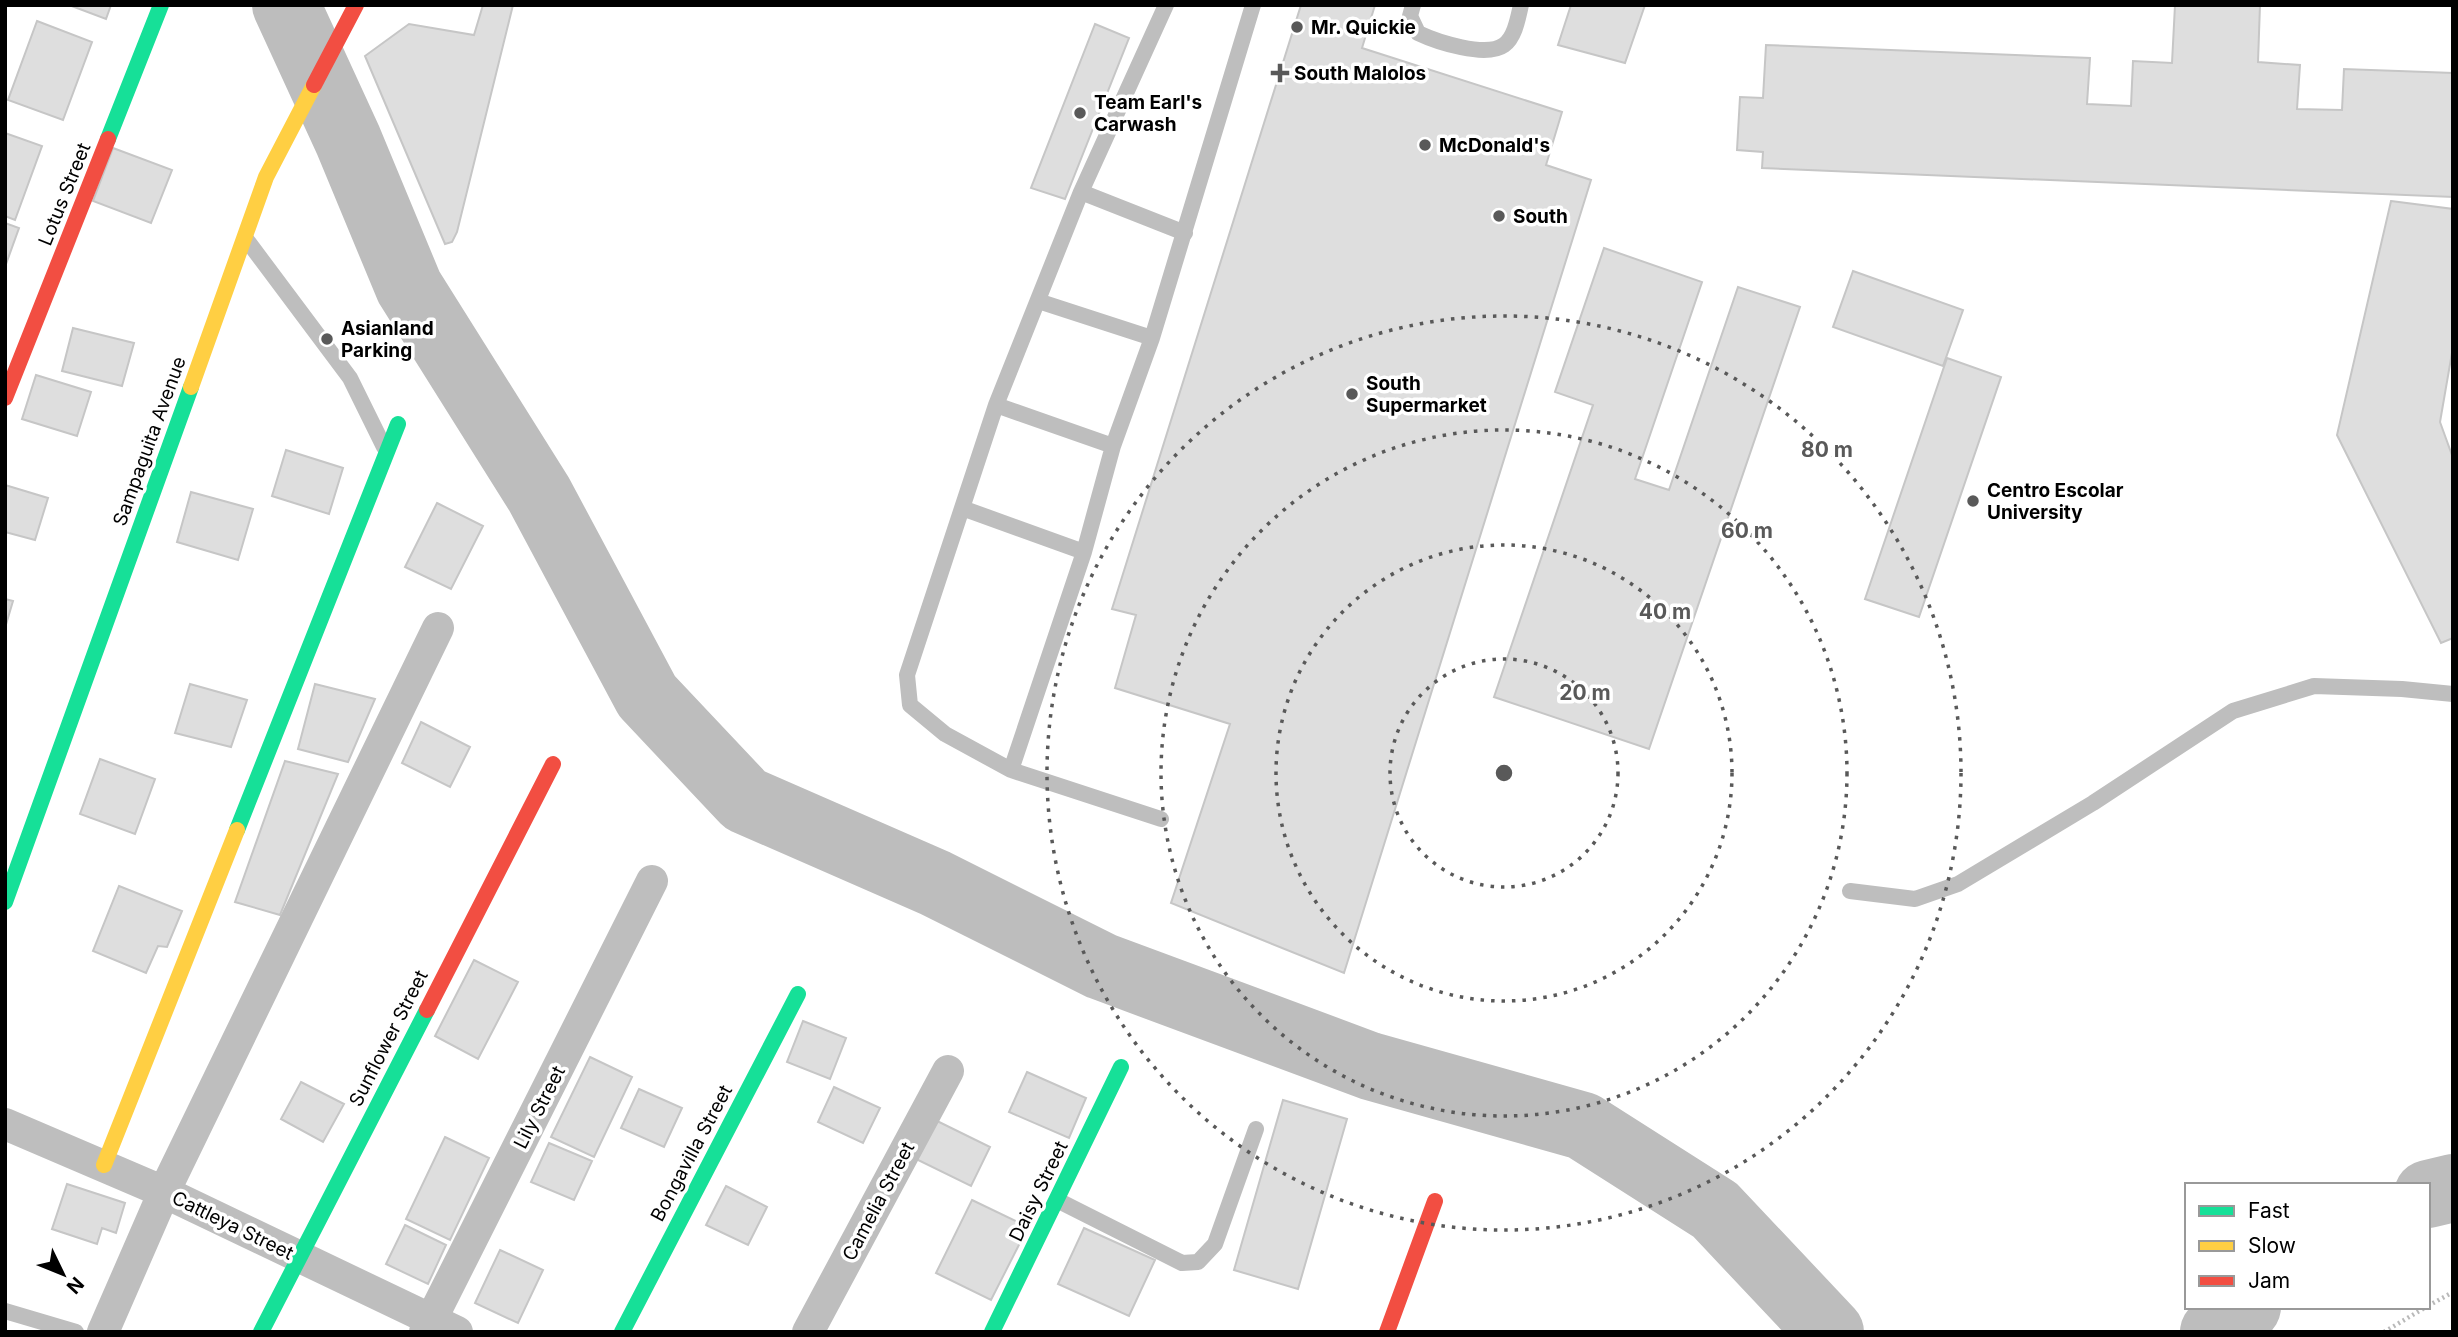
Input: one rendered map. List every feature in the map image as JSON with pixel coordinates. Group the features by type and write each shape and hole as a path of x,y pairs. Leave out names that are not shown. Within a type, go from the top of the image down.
{"street":[{"name":"Lotus Street","path":"5,398 161,5"},
{"name":"Sampaguita Avenue","path":"5,902 266,177 298,111 353,13"},
{"path":"104,1165 398,424"},
{"path":"103,1332 164,1192 438,628"},
{"name":"Sunflower Street","path":"261,1332 553,764"},
{"name":"Lily Street","path":"438,1328 652,881"},
{"name":"Bongavilla Street","path":"622,1332 798,994"},
{"name":"Daisy Street","path":"992,1332 1121,1067"},
{"name":"Camelia Street","path":"808,1332 948,1071"},
{"name":"Cattleya Street","path":"5,1124 164,1192 438,1328"},
{"path":"1387,1332 1434,1201"}],"lane":[{"path":"1161,819 1011,770 945,734 910,705 906,676 996,405 1081,192 1166,5"},
{"path":"1011,770 1084,552 1113,446 1153,338 1253,5"},
{"path":"1413,5 1410,16 1418,33 1441,43 1493,51 1506,44 1515,30 1521,5"},
{"path":"1081,192 1185,233"},
{"path":"244,237 349,378 387,454"},
{"path":"1038,301 1153,338"},
{"path":"996,405 1113,446"},
{"path":"962,508 1084,552"},
{"path":"1850,891 1915,899 1958,884 2094,803 2205,727 2245,707 2314,686 2453,694"},
{"path":"1057,1200 1182,1263 1198,1262 1215,1244 1255,1129"},
{"path":"5,1311 76,1332"}],"path":[{"path":"2430,1305 2453,1292"},
{"path":"2385,1332 2424,1309"}],"building":[{"path":"69,5 111,5 106,19"},
{"path":"483,5 513,5 457,232 452,242 445,244 365,56 409,24 474,35"},
{"name":"South Supermarket","path":"1301,5 1375,5 1362,48 1562,112 1546,165 1591,180 1344,973 1171,903 1230,724 1115,688 1136,615 1112,609"},
{"path":"1571,5 1645,5 1625,63 1558,45"},
{"path":"2175,5 2260,5 2258,62 2300,65 2297,109 2342,110 2344,69 2453,73 2453,197 1762,168 1763,152 1737,150 1740,97 1763,98 1766,45 2090,58 2087,104 2131,106 2133,61 2172,63"},
{"path":"37,21 92,42 63,120 8,100"},
{"name":"Team Earl's Carwash","path":"1095,24 1129,38 1065,199 1031,188"},
{"path":"5,133 42,146 15,220 5,216"},
{"path":"113,148 172,170 151,223 93,201"},
{"path":"2391,201 2453,209 2453,347 2440,422 2453,458 2453,638 2441,643 2337,435"},
{"path":"5,223 19,228 5,267"},
{"path":"1604,248 1702,282 1635,479 1669,490 1738,287 1800,307 1649,749 1494,697 1593,405 1555,392"},
{"path":"1853,271 1963,310 1943,366 1833,327"},
{"path":"73,328 134,343 122,386 62,371"},
{"path":"1947,358 2001,377 1919,617 1865,599"},
{"path":"36,375 91,392 77,436 22,419"},
{"path":"286,450 343,468 329,514 272,496"},
{"path":"5,485 48,498 35,540 5,532"},
{"path":"191,492 253,509 238,560 177,542"},
{"path":"437,503 483,526 451,589 405,567"},
{"path":"5,599 13,601 5,628"},
{"path":"190,684 247,700 231,747 175,733"},
{"path":"315,684 375,699 348,762 298,749"},
{"path":"421,722 470,747 450,787 402,763"},
{"path":"100,759 155,779 135,834 80,814"},
{"path":"285,761 338,774 280,915 235,902"},
{"path":"119,886 182,911 167,947 158,946 146,973 93,951"},
{"path":"474,960 518,982 478,1059 435,1036"},
{"path":"803,1021 846,1038 830,1079 787,1062"},
{"path":"590,1057 632,1077 594,1157 551,1137"},
{"path":"1027,1072 1086,1098 1069,1138 1009,1112"},
{"path":"301,1082 344,1104 323,1142 281,1119"},
{"path":"834,1087 880,1108 863,1143 818,1122"},
{"path":"639,1089 682,1108 664,1147 621,1128"},
{"path":"1283,1100 1347,1119 1298,1289 1234,1270"},
{"path":"933,1119 990,1147 971,1186 914,1158"},
{"path":"445,1137 489,1158 450,1240 406,1219"},
{"path":"549,1143 592,1161 574,1200 531,1182"},
{"path":"67,1184 125,1203 116,1233 102,1228 97,1244 52,1229"},
{"path":"726,1186 767,1207 748,1245 706,1225"},
{"path":"972,1200 1028,1227 991,1300 936,1273"},
{"path":"405,1225 446,1245 428,1284 386,1264"},
{"path":"1084,1228 1155,1260 1129,1316 1058,1284"},
{"path":"500,1250 543,1270 518,1323 475,1303"}],"waterway":[{"path":"286,5 348,140 409,287 539,494 647,696 745,800 935,883 1101,966 1370,1066 1583,1126 1715,1210 1830,1332"},
{"path":"2430,1194 2453,1188"},
{"path":"2214,1332 2244,1309"}],"traffic: fast":[{"path":"108,139 161,5"},
{"path":"5,902 191,387"},
{"path":"237,830 398,424"},
{"path":"622,1332 798,994"},
{"path":"261,1332 427,1010"},
{"path":"992,1332 1121,1067"}],"traffic: slow":[{"path":"191,387 266,177 314,85"},
{"path":"104,1165 237,830"}],"traffic: jam":[{"path":"314,85 356,5"},
{"path":"5,398 108,139"},
{"path":"427,1010 553,764"},
{"path":"1387,1332 1435,1201"}],"place":[{"name":"Mr. Quickie","path":"1297,27"},
{"name":"South Malolos","path":"1280,73"},
{"name":"Team Earl's Carwash","path":"1080,113"},
{"name":"McDonald's","path":"1425,145"},
{"name":"South","path":"1499,216"},
{"name":"Asianland Parking","path":"327,339"},
{"name":"South Supermarket","path":"1352,394"},
{"name":"Centro Escolar University","path":"1973,501"}]}
